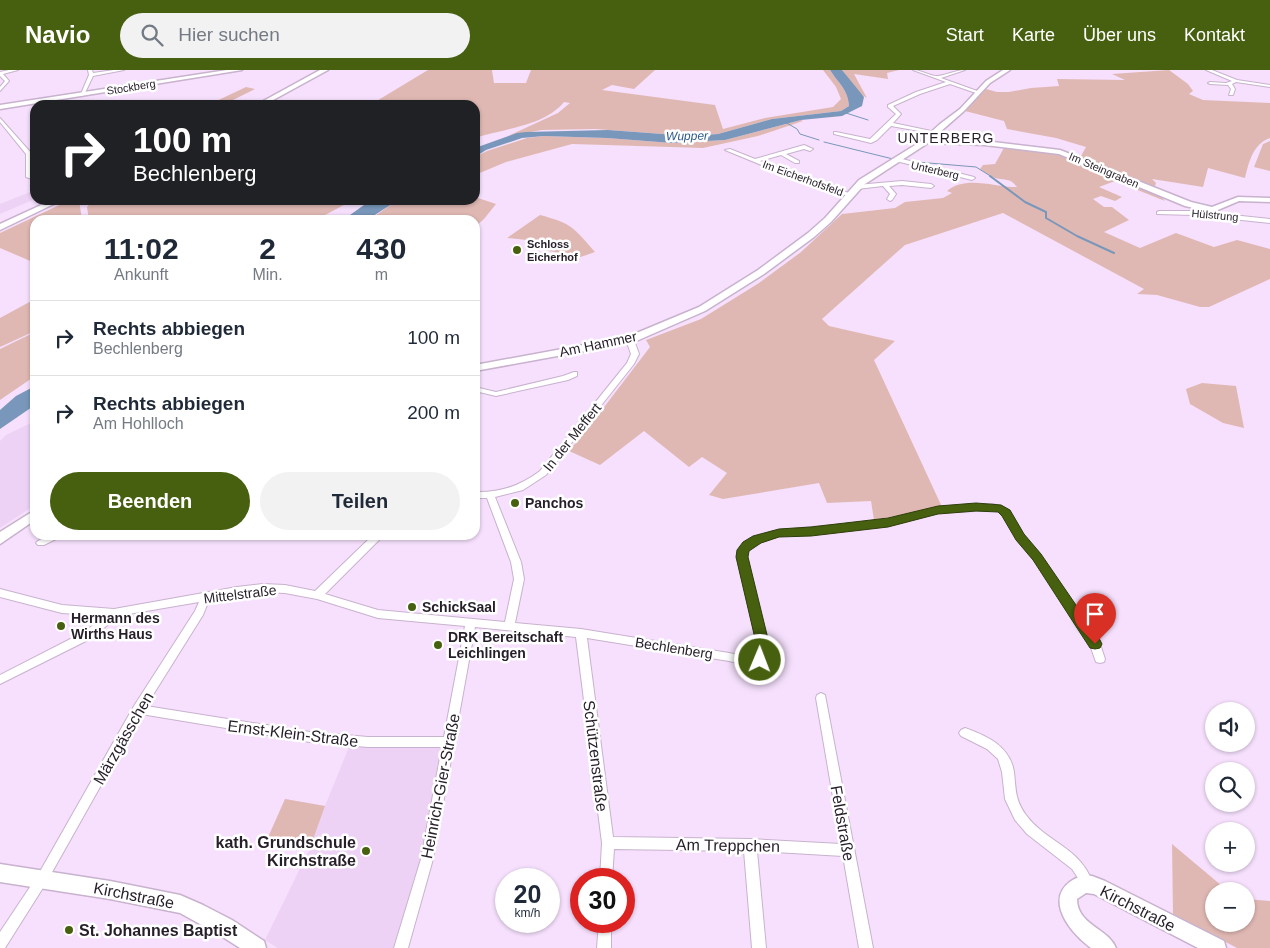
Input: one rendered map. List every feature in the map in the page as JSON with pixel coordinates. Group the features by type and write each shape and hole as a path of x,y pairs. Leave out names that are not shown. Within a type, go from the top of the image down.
{"main road":[{"name":"Stockberg","path":"44,100 239,70"},
{"path":"268,100 325,70"},
{"name":"Unterberg","path":"848,198 868,177 926,142 962,110 988,82 1007,70"},
{"name":"Stockberg","path":"0,107 30,102"},
{"name":"Im Steingraben","path":"926,142 985,143 1060,152 1180,201 1207,209 1216,209 1234,200 1270,200"},
{"name":"Am Hammer","path":"480,367 630,340 690,316 761,272 811,235 848,198"},
{"path":"0,227 47,205"},
{"path":"0,539 30,518"},
{"name":"Kirchstraße","path":"0,873 120,891 180,904 197,911 257,948"},
{"name":"Kirchstraße","path":"1107,948 1082,929 1070,911 1067,900 1071,891 1081,884 1087,883 1099,887 1217,948"}],"street":[{"path":"0,90 7,81 0,73 16,70"},
{"name":"Stockberg","path":"82,94 91,72 122,70"},
{"path":"915,70 978,92"},
{"path":"938,78 963,70"},
{"path":"1208,70 1236,81 1270,86"},
{"path":"1210,83 1230,84 1236,81"},
{"path":"836,133 871,141 875,140 899,114 890,106 918,92 950,82"},
{"path":"1230,84 1233,89 1232,94"},
{"path":"0,119 30,155"},
{"path":"890,124 934,133"},
{"name":"Im Eicherhofsfeld","path":"755,161 804,147 810,149"},
{"name":"Im Eicherhofsfeld","path":"728,150 848,198"},
{"name":"Im Eicherhofsfeld","path":"781,153 797,162"},
{"name":"Unterberg","path":"898,160 972,178"},
{"name":"Unterberg","path":"857,187 886,186 902,183 930,186"},
{"path":"886,186 893,194 890,199"},
{"name":"Hülstrung","path":"1159,212 1194,213 1270,221"},
{"name":"In der Meffert","path":"480,495 490,495 522,487 543,473 630,364 634,354 630,340"},
{"path":"480,389 496,394 565,378 574,374"},
{"path":"490,495 516,562 519,579 509,626"},
{"name":"Bechlenberg","path":"509,626 581,633 729,657 755,664 762,656 763,647 742,557 743,550 748,546 757,540 779,533 811,532 888,523 938,510 976,507 1001,509 1006,513 1020,537 1037,557 1095,644 1100,659"},
{"path":"41,543 47,540"},
{"path":"317,595 374,540"},
{"name":"Mittelstraße","path":"0,593 62,609 114,613 263,588 286,589 317,595 378,614 509,626"},
{"name":"Märzgässchen","path":"42,879 138,709 200,612 205,597"},
{"path":"0,680 90,634 114,613"},
{"name":"Heinrich-Gier-Straße","path":"401,948 427,859 471,622"},
{"name":"Schützenstraße","path":"581,633 608,843 607,868"},
{"name":"Feldstraße","path":"821,698 866,948"},
{"name":"Ernst-Klein-Straße","path":"138,709 236,727 300,736 368,742 448,742"},
{"path":"964,733 988,744 999,752 1007,764 1010,796 1019,815 1034,832 1076,866 1084,874 1087,883"},
{"name":"Am Treppchen","path":"608,843 750,845 848,850"},
{"path":"750,845 759,948"},
{"path":"0,944 42,879"},
{"path":"604,948 605,933"}],"shaded area":[{"path":"428,70 492,70 494,83 526,83 531,70 655,70 634,89 612,85 602,90 715,105 723,129 765,118 833,107 841,99 836,87 823,70 830,70 845,91 849,106 841,111 772,119 718,134 690,136 595,129 542,130 508,136 558,113 570,103 564,102 545,117 534,122 480,137 480,100 378,100"},
{"path":"842,70 899,70 887,73 888,79 854,74 867,98 859,93"},
{"path":"1169,70 1188,84 1193,91 1189,94 1203,100 1270,103 1270,138 1256,149 1250,160 1245,178 1208,168 1203,187 1152,179 1156,183 1154,189 1165,201 1115,181 1099,187 1122,197 1115,201 1101,196 1093,199 1104,207 1112,207 1129,220 1104,232 1140,248 1176,233 1214,247 1237,240 1270,249 1270,279 1209,307 1200,307 1157,295 1137,294 1144,289 1003,213 905,245 822,319 829,326 895,341 874,360 942,507 874,520 871,501 827,503 819,483 723,499 709,495 727,473 702,457 689,467 644,431 600,465 569,451 650,347 646,340 701,319 759,283 801,252 842,214 895,208 905,202 943,198 952,193 947,191 954,186 963,184 980,183 1017,187 1009,181 995,178 980,169 983,165 995,164 1005,146 1043,150 1076,159 1081,156 1086,147 1056,138 1007,129 1004,121 965,111 986,89 997,92 1009,92 1059,86 1057,79 1125,80 1112,74"},
{"path":"246,87 255,89 233,100 219,100"},
{"path":"803,121 758,136 703,148 572,144 506,162 480,173 480,154 527,138 544,136 607,138 672,143 725,140"},
{"path":"1270,141 1270,171 1254,167 1263,144"},
{"path":"30,192 30,201 0,214 0,204"},
{"path":"480,199 496,204 480,223 480,215 376,215 391,205 480,205"},
{"path":"59,205 80,205 81,215 38,215"},
{"path":"89,205 344,205 325,215 88,215 87,207"},
{"path":"540,215 559,221 572,228 595,252 575,259 555,252 536,249 536,246 527,240 507,238"},
{"path":"30,219 30,261 0,248 0,233"},
{"path":"30,302 30,333 0,347 0,318"},
{"path":"30,334 30,379 0,400 0,349"},
{"path":"1202,383 1236,386 1244,428 1223,423 1190,404 1186,389"},
{"path":"30,423 30,508 0,528 0,441 6,435"},
{"name":"kath. Grundschule Kirchstraße","path":"441,746 422,856 393,948 278,948 265,940 311,846 266,842 285,799 325,806 349,747"},
{"path":"285,799 325,806 311,845 266,842"},
{"path":"1172,844 1217,882 1205,882 1205,931 1173,914"},
{"path":"1255,900 1270,901 1270,948 1237,948 1207,932 1255,932"}],"water":[{"name":"Wupper","path":"830,70 842,70 864,97 862,106 842,116 801,120 725,140 672,143 544,136 522,138 480,154 480,146 517,133 526,132 608,130 690,136 718,134 772,119 841,111 849,106 845,91"},
{"path":"364,205 390,205 375,215 350,215"},
{"path":"30,389 30,408 0,429 0,410 16,396"}],"waterway":[{"path":"846,113 868,120"},
{"path":"785,122 797,129 800,134 819,140"},
{"path":"824,142 893,159"},
{"path":"905,161 976,167 992,177"},
{"path":"990,176 1025,202 1046,212 1046,218 1077,236 1114,253"}],"place":[{"name":"Schloss Eicherhof","path":"517,250"},
{"name":"Panchos","path":"515,503"},
{"name":"SchickSaal","path":"412,607"},
{"name":"Hermann des Wirths Haus","path":"61,626"},
{"name":"DRK Bereitschaft Leichlingen","path":"438,645"},
{"name":"kath. Grundschule Kirchstraße","path":"366,851"},
{"name":"St. Johannes Baptist","path":"69,930"}],"district":[{"name":"UNTERBERG","path":"946,138"}],"route":[{"path":"760,660 763,647 742,557 743,550 748,546 757,540 779,533 811,532 888,523 938,510 976,507 992,507 1001,509 1006,513 1020,537 1037,557 1095,644"}]}
